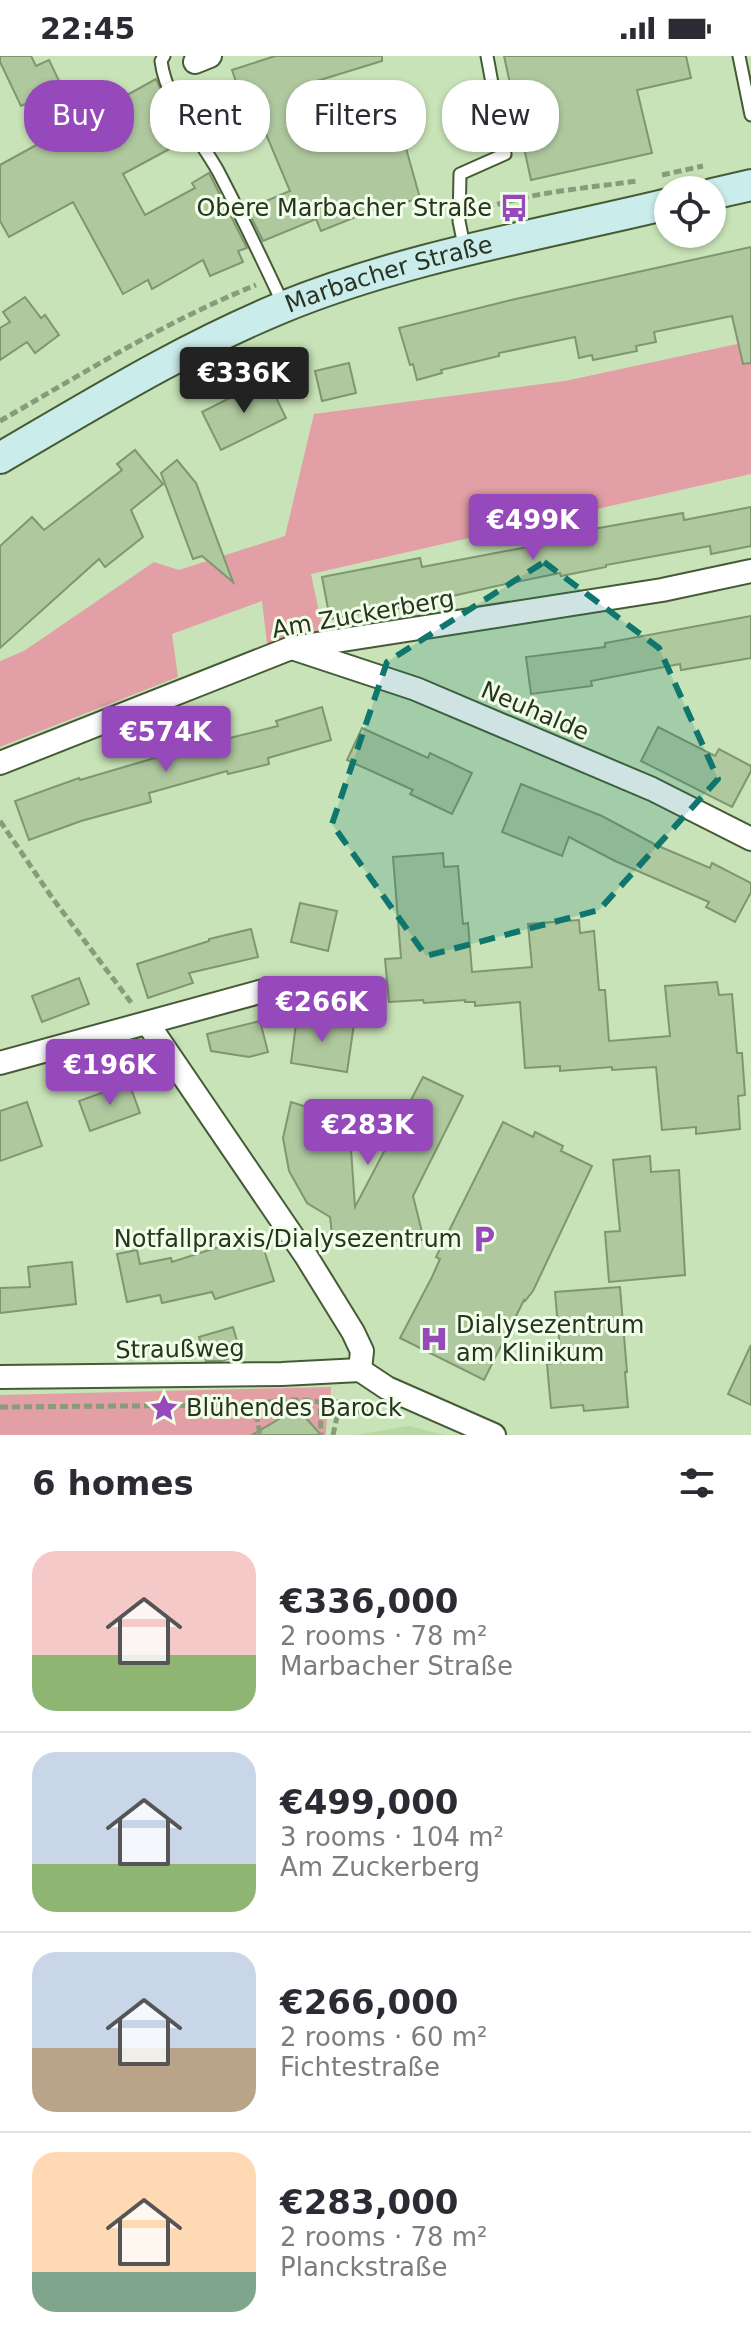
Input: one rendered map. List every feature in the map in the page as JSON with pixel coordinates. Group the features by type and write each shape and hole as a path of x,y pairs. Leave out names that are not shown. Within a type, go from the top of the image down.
{"main road":[{"path":"726,191 751,185"},
{"name":"Marbacher Straße","path":"0,458 210,339 284,307 399,268 654,207"}],"street":[{"name":"Am Zuckerberg","path":"0,763 291,648 662,590 751,571"},
{"name":"Neuhalde","path":"291,648 430,695 652,789 751,839"},
{"path":"0,1063 263,991 295,993"},
{"path":"148,1024 306,1256 353,1332 362,1351 360,1370 387,1388 494,1435"},
{"name":"Straußweg","path":"0,1377 282,1374 360,1370"}],"lane":[{"path":"164,56 161,61 163,75 217,170 284,307"},
{"path":"465,251 459,221 460,174 505,154 487,56"},
{"path":"739,56 751,115"}],"path":[{"path":"0,821 53,899 148,1024"},
{"path":"0,1407 255,1405 272,1401 331,1400 358,1411"},
{"path":"320,1402 321,1435"},
{"path":"333,1435 340,1403"},
{"path":"255,1405 260,1435"}],"highlighted area":[{"path":"544,562 659,648 718,779 599,910 426,956 332,824 387,662"}],"shaded area":[{"path":"751,341 751,474 311,574 323,630 267,644 262,601 172,634 178,677 0,747 0,661 24,651 154,562 179,570 285,536 314,414 565,381"},
{"name":"Blühendes Barock","path":"331,1387 326,1435 0,1435 0,1395"},
{"path":"409,1426 445,1435 356,1435"}],"building":[{"path":"0,56 31,56 36,66 49,60 59,80 24,80 24,105 21,106"},
{"path":"275,56 382,56 382,61 320,80 286,80 286,152 407,152 420,198 383,209 383,206 321,231 316,219 263,241 247,209 290,191 270,144 270,80 235,80 232,70"},
{"path":"504,56 686,56 691,78 637,90 652,153 531,180 525,152 559,152 559,80 509,80"},
{"path":"150,82 150,152 164,152 123,174 145,215 195,188 192,183 209,173 247,248 238,251 243,262 210,276 203,260 152,289 148,280 123,294 73,202 9,237 0,221 0,165 24,152 134,152 134,91"},
{"path":"751,247 751,363 743,364 732,316 654,332 656,342 636,346 637,351 593,360 592,355 579,358 575,337 499,353 499,356 441,370 442,373 417,380 399,328 511,300"},
{"path":"25,297 41,318 45,315 59,335 35,353 27,342 0,360 0,328 10,322 3,312"},
{"path":"349,363 356,393 322,401 315,371"},
{"path":"267,379 286,418 221,450 202,412"},
{"path":"135,450 163,484 131,510 143,537 105,567 99,559 0,648 0,546 32,517 44,530 122,470 117,464"},
{"path":"177,460 196,483 233,582 202,556 193,559 161,473"},
{"path":"751,507 751,546 711,554 710,546 561,576 560,573 382,612 330,619 322,577 420,558 422,567 554,542 553,536 683,513 684,520"},
{"path":"751,616 751,658 681,670 680,664 591,681 592,686 531,694 526,657 605,647 605,643"},
{"path":"322,707 331,740 268,758 269,764 228,774 227,771 149,793 151,802 81,821 29,840 15,801 79,778 158,757 157,752 195,741 197,746 278,726 276,721"},
{"path":"658,727 715,756 719,749 751,766 732,807 641,761"},
{"path":"362,728 428,758 430,753 472,773 452,814 410,794 413,790 347,760"},
{"path":"521,784 602,816 656,845 710,868 712,863 751,883 751,892 735,922 706,907 709,902 569,837 562,856 502,832"},
{"path":"443,853 444,867 458,866 463,924 468,923 472,972 532,967 528,924 579,920 580,933 594,931 599,990 605,990 609,1041 670,1036 665,986 717,982 719,995 732,994 737,1053 742,1053 745,1095 738,1096 740,1129 696,1134 696,1127 662,1130 656,1067 560,1071 560,1066 525,1068 520,1002 475,1006 475,1002 465,1000 389,1002 385,959 401,958 393,857"},
{"path":"300,903 337,911 328,951 291,942"},
{"path":"251,929 258,957 189,973 193,983 148,998 137,964 209,939"},
{"path":"79,978 89,1004 42,1022 32,996"},
{"path":"297,1016 354,1024 347,1072 291,1063"},
{"path":"260,1021 268,1052 249,1057 211,1051 207,1034"},
{"path":"423,1077 463,1096 413,1196 424,1240 333,1242 330,1217 307,1203 289,1171 283,1138 291,1102 349,1120 355,1207"},
{"path":"129,1083 140,1113 90,1131 79,1101"},
{"path":"27,1102 42,1146 0,1161 0,1111"},
{"path":"503,1122 533,1137 535,1132 563,1146 561,1151 592,1166 533,1291 524,1300 484,1380 400,1338 432,1277 440,1259 436,1257"},
{"path":"650,1156 651,1172 679,1170 685,1275 609,1282 605,1232 620,1231 613,1160"},
{"path":"259,1234 274,1281 215,1299 212,1292 162,1303 160,1295 127,1302 117,1254 137,1250 140,1264 171,1258 172,1262"},
{"path":"72,1262 76,1304 0,1313 0,1288 30,1287 28,1267"},
{"path":"620,1287 628,1407 584,1411 583,1405 551,1408 547,1364 561,1362 555,1292"},
{"path":"233,1327 241,1355 221,1361 206,1361 199,1337"},
{"path":"751,1345 751,1405 728,1394"},
{"path":"286,1415 305,1417 321,1435 252,1435"}],"place":[{"name":"Obere Marbacher Straße","path":"514,208"},
{"name":"Notfallpraxis/Dialysezentrum","path":"484,1239"},
{"name":"Dialysezentrum am Klinikum","path":"434,1339"},
{"name":"Blühendes Barock","path":"164,1408"}]}
